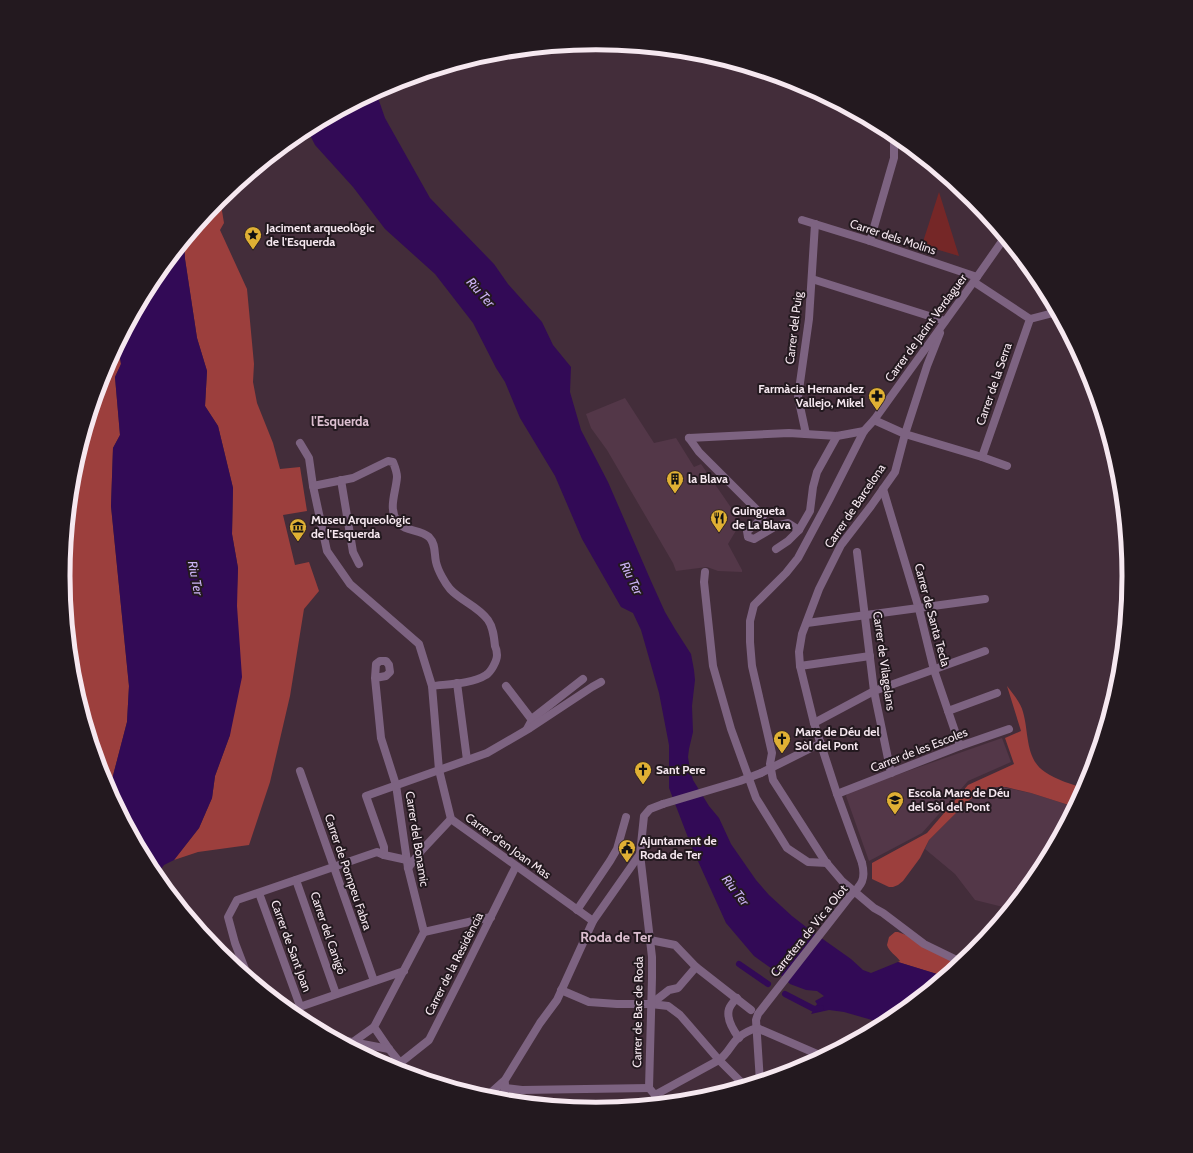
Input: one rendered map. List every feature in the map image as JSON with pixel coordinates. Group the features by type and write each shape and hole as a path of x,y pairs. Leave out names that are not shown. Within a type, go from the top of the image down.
{"street":[{"path":"870,241 894,158 894,143"},
{"name":"Carrer dels Molins","path":"802,220 870,241 976,280"},
{"name":"Carrer del Puig","path":"806,434 798,397 809,320 815,224"},
{"name":"Carrer de Jacint Verdaguer","path":"771,769 772,752 752,666 750,621 754,605 786,573 798,558 864,431 874,420 976,280 1002,241"},
{"path":"812,279 945,321"},
{"path":"976,280 1030,319 1052,313"},
{"name":"Carrer de la Serra","path":"982,457 1030,319"},
{"name":"Carrer de Barcelona","path":"862,862 837,794 814,722 800,666 799,652 802,634 819,589 841,545 894,472 927,366 945,321"},
{"path":"874,420 905,434 1007,466"},
{"path":"799,530 788,523 776,526 754,539 748,537 747,531 763,516 699,452 689,438 789,433 837,436 864,431"},
{"path":"776,548 788,541 799,530 810,511 813,487 817,472 837,436"},
{"name":"Carrer d'en Joan Mas","path":"300,443 309,458 313,486 327,551 350,584 420,644 432,686 439,770 451,819 593,921"},
{"path":"313,486 353,478 388,461 393,462 397,476 392,508 394,517 404,528 423,533 430,538 436,551 436,563 451,589 478,609 488,620 493,629 497,656 487,675 477,679 432,686"},
{"path":"340,480 353,552 359,564"},
{"name":"Carrer de Santa Tecla","path":"883,489 919,609 934,670 960,746"},
{"name":"Carrer de Vilagelans","path":"857,552 874,691 891,773"},
{"path":"705,572 704,582 714,666 731,729 756,798 787,848 808,862 827,863"},
{"path":"807,623 985,599"},
{"path":"814,722 874,691 985,651"},
{"path":"800,666 870,656"},
{"name":"Carrer del Bonamic","path":"375,678 381,738 396,785 408,864 424,932"},
{"path":"527,730 533,718 583,679"},
{"path":"384,855 384,847 366,796 487,753 527,730 601,682"},
{"path":"456,683 467,760"},
{"path":"506,686 532,720"},
{"path":"948,711 998,693"},
{"name":"Carrer de les Escoles","path":"837,794 960,746 1009,729"},
{"path":"821,744 771,769 773,780 827,863 842,880 874,908 883,913 924,944 958,960"},
{"name":"Carrer de Bac de Roda","path":"649,1088 652,957 640,854 644,816 650,809 663,804 740,781 771,769"},
{"name":"Carrer de Pompeu Fabra","path":"300,770 374,981"},
{"path":"577,910 617,849 626,817"},
{"path":"245,968 235,943 228,917 237,900 377,852 408,864 451,819"},
{"path":"504,1094 505,1084 540,1023 557,1000 593,921 640,854"},
{"name":"Carretera de Vic a Olot","path":"757,1028 756,1020 761,1010 850,896 861,885 864,870 862,862"},
{"name":"Carrer de la Residència","path":"400,1062 429,1040 516,866"},
{"name":"Carrer del Canigó","path":"296,880 336,994"},
{"name":"Carrer de Sant Joan","path":"259,893 300,1006"},
{"path":"353,1042 374,1027 424,932 491,917"},
{"path":"650,940 675,945 696,967 751,1010"},
{"path":"651,1004 669,990 678,988 696,967"},
{"path":"295,1008 404,971"},
{"path":"561,990 589,1002 668,1006 680,1016 719,1060 741,1082"},
{"path":"737,998 729,1009 729,1018 731,1026 738,1038"},
{"path":"374,1027 403,1066"},
{"path":"757,1028 760,1077"},
{"path":"655,1095 719,1060 725,1056 738,1038 757,1028 818,1054"},
{"path":"353,1042 389,1049"},
{"path":"505,1084 522,1090 649,1088 655,1095 655,1099"},
{"path":"493,1093 505,1084"}],"shaded area":[{"path":"939,192 959,256 922,245"},
{"path":"221,207 224,223 220,230 247,289 254,364 253,382 257,403 273,443 280,469 300,467 307,511 283,515 295,565 309,562 319,591 304,609 290,696 270,782 249,845 198,852 174,860 199,828 212,798 215,776 230,735 238,568 232,534 233,488 218,426 205,406 207,371 197,338 184,249"},
{"path":"119,354 121,364 115,377 120,435 113,448 111,506 129,686 127,722 112,781 98,746 80,679 71,611 70,576 71,542 80,474 98,407"},
{"path":"625,398 654,443 676,438 694,467 701,464 741,522 728,544 742,572 718,571 707,567 676,571 673,563 607,450 591,428 586,414"},
{"path":"1007,686 1022,709 1029,745 1034,760 1045,772 1064,782 1079,787 1071,806 1006,787 996,787 981,791 968,801 929,840 920,858 903,881 898,885 889,887 872,879 872,863 927,833 968,785 1014,764 1005,738 1021,731"},
{"name":"Escola Mare de Déu del Sòl del Pont","path":"1002,738 1011,762 968,781 922,833 869,861 846,796 848,792"},
{"path":"1002,787 1031,793 1071,806 1034,869 1005,908 975,900 955,874 925,849 929,840 975,794 981,791"},
{"path":"895,932 898,932 955,962 940,976 898,962 900,961 889,950 887,945 889,937"}],"water":[{"name":"Riu Ter","path":"378,98 385,118 430,198 494,264 508,284 542,322 553,345 571,367 570,392 581,430 608,482 665,612 691,654 695,680 692,706 693,732 688,757 693,780 709,806 719,818 731,844 756,880 769,895 792,916 851,959 863,970 871,973 898,962 940,976 889,1014 877,1021 844,1012 829,1010 811,1014 817,1004 815,1001 824,996 817,991 806,990 790,984 782,976 754,956 726,923 692,848 669,788 669,745 659,693 641,630 633,613 621,607 582,539 555,476 520,418 505,382 496,368 473,323 435,274 385,229 353,187 315,145 310,135 333,121"},
{"name":"Riu Ter","path":"184,249 197,338 207,371 205,406 218,426 233,488 232,534 238,568 237,606 242,677 230,735 215,776 212,798 199,828 174,860 164,865 160,870 124,809 112,781 127,722 129,686 111,506 113,448 120,435 115,377 121,364 119,354 141,313 159,284"}],"waterway":[{"path":"739,964 768,984"},
{"path":"785,994 814,1009 821,1008"}],"place":[{"name":"Jaciment arqueològic de l'Esquerda","path":"253,250"},
{"name":"Farmàcia Hernandez Vallejo, Mikel","path":"877,411"},
{"name":"la Blava","path":"675,494"},
{"name":"Guingueta de La Blava","path":"719,533"},
{"name":"Museu Arqueològic de l'Esquerda","path":"298,542"},
{"name":"Mare de Déu del Sòl del Pont","path":"782,754"},
{"name":"Sant Pere","path":"643,785"},
{"name":"Escola Mare de Déu del Sòl del Pont","path":"895,815"},
{"name":"Ajuntament de Roda de Ter","path":"627,863"}],"district":[{"name":"l'Esquerda","path":"340,421"},
{"name":"Roda de Ter","path":"616,937"}]}
